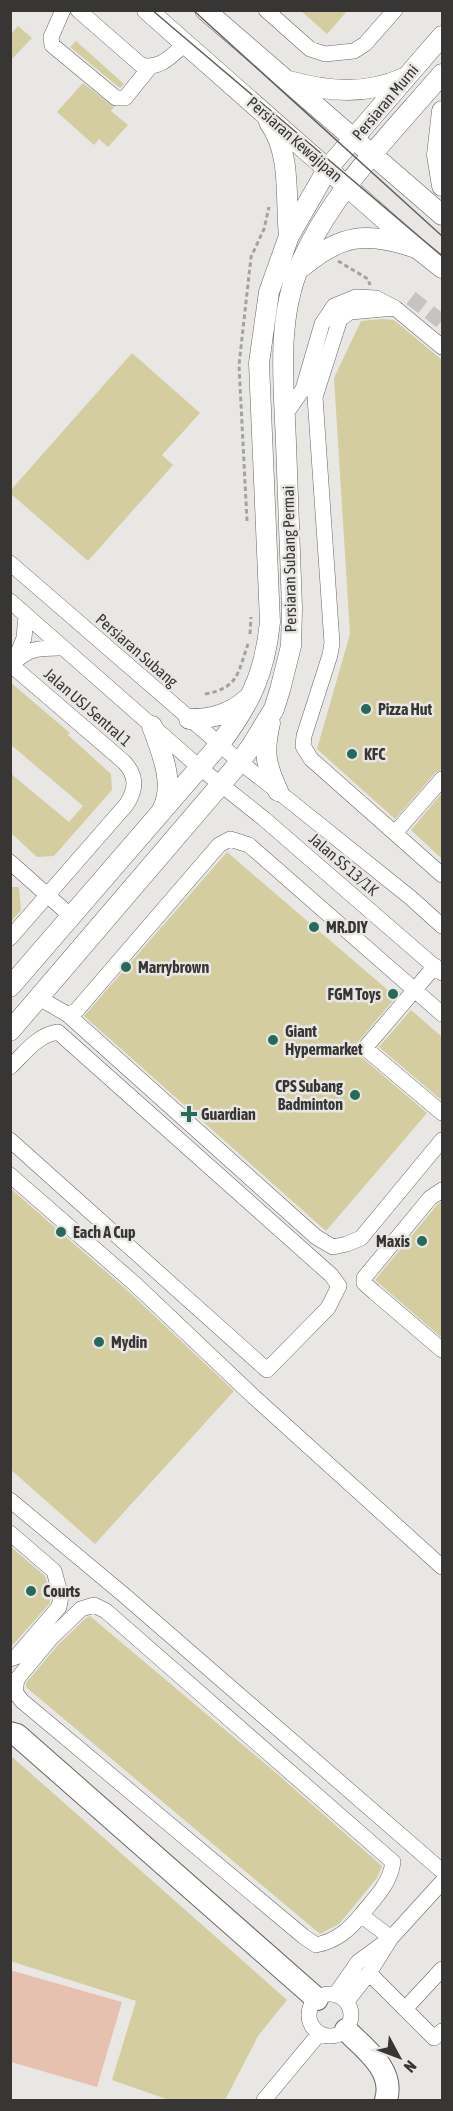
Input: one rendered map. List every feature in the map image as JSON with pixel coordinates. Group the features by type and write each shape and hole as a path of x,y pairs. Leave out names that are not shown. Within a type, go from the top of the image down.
{"highway":[{"path":"10,1733 16,1735 333,1998"},
{"path":"346,2030 378,2061 386,2080 386,2100"}],"main road":[{"name":"Persiaran Kewajipan","path":"147,10 442,268"},
{"path":"205,10 442,215"},
{"name":"Persiaran Murni","path":"328,168 442,36"},
{"name":"Persiaran Murni","path":"347,185 442,74"},
{"path":"284,79 310,87 346,91 366,90 406,77"},
{"path":"260,109 276,132 282,150 289,236"},
{"path":"442,111 437,155 442,186"},
{"name":"Persiaran Subang Permai","path":"10,987 200,768 235,724 253,693 267,648 270,622 259,363 269,292 289,236 328,168"},
{"name":"Persiaran Subang Permai","path":"13,1028 240,762 274,709 291,646 292,608 283,358 288,303 298,270 313,237 347,185"},
{"path":"298,270 321,251 343,240 376,238 395,241 418,249"},
{"path":"189,719 217,717 242,704 253,693"},
{"path":"274,709 266,738 267,765 278,791"},
{"path":"152,726 163,756 168,789 165,804 158,818"}],"street":[{"path":"63,10 51,37 52,45 116,98 125,98 150,67 160,64 186,44"},
{"path":"78,10 141,64 150,67"},
{"path":"266,10 310,49 325,54 354,51 359,48 395,10"},
{"path":"285,415 303,389 322,324 334,306 356,297 376,298 395,308 442,347"},
{"path":"395,308 350,312 340,319 317,387 315,397 332,643 303,746 311,759 442,875"},
{"name":"Persiaran Subang","path":"10,564 240,762"},
{"path":"10,602 221,784"},
{"path":"11,664 21,647 26,616"},
{"path":"11,664 22,654 28,652 43,648 63,648"},
{"name":"Jalan USJ Sentral 1","path":"10,938 126,805 131,798 134,780 132,772 124,762 11,664"},
{"name":"Jalan SS 13/1K","path":"240,762 411,898 442,926"},
{"path":"395,833 442,779"},
{"name":"Jalan SS 13/1K","path":"221,784 439,969"},
{"path":"67,1014 76,1011 219,845 230,839 249,845 442,1014"},
{"path":"10,862 72,917"},
{"path":"439,969 415,990 365,1048 442,1113"},
{"path":"39,998 67,1014 316,1236 333,1247 361,1238 442,1140"},
{"path":"13,1028 36,1041"},
{"path":"10,1067 36,1041 46,1034 58,1032 331,1275 339,1286 328,1308 267,1370 10,1140"},
{"path":"10,1175 135,1284 254,1397 442,1567"},
{"path":"442,1190 430,1198 364,1278 364,1282 374,1292 442,1350"},
{"path":"10,1500 131,1601 442,1872"},
{"path":"10,1533 54,1571 61,1596 59,1607 16,1657 10,1659"},
{"path":"94,1605 113,1616 393,1862 392,1871 384,1887 361,1915 341,1935 329,1942 316,1945 22,1701 15,1692 17,1679 51,1638 81,1609 94,1605"},
{"path":"333,1998 352,2013 346,2030 330,2037 319,2034 311,2025 309,2014 313,2003 333,1998 369,1973 391,1938 442,1882"},
{"path":"361,1915 391,1938"},
{"path":"333,1998 358,1962 391,1938"},
{"path":"405,2009 442,1969"},
{"path":"369,1973 434,2038 442,2031"},
{"path":"264,2100 319,2034"}],"path":[{"path":"331,258 368,279 376,298"}],"shaded area":[{"path":"10,1970 122,2002 97,2087 11,2062"}],"building":[{"path":"300,10 348,10 327,34"},
{"path":"18,26 32,38 10,61 10,35"},
{"path":"76,41 124,84 120,88 70,47"},
{"path":"83,83 114,107 111,111 128,125 108,147 99,139 94,145 57,112"},
{"path":"394,320 442,360 442,769 435,773 395,819 317,749 350,634 334,378 361,321"},
{"path":"132,353 200,413 162,455 173,465 88,561 10,491"},
{"path":"10,682 70,733 68,735 111,774 112,790 54,856 37,857 10,832 10,773 69,822 83,806 10,744"},
{"path":"442,793 442,859 411,830"},
{"name":"Giant Hypermarket","path":"227,852 396,997 358,1042 356,1051 427,1113 326,1231 84,1016"},
{"path":"10,887 19,887 21,910 10,923"},
{"path":"411,1010 442,1037 442,1096 440,1099 379,1047"},
{"name":"Mydin","path":"10,1188 128,1291 234,1391 95,1544 10,1469"},
{"name":"Maxis","path":"442,1201 442,1338 375,1280"},
{"name":"Courts","path":"10,1546 45,1576 51,1597 50,1603 10,1648"},
{"path":"90,1616 275,1772 382,1866 377,1878 339,1924 320,1934 26,1687 26,1683 58,1645"},
{"path":"10,1755 287,2000 258,2036 225,2100 169,2100 112,2080 136,2001 10,1961"}],"tunnel":[{"path":"411,298 442,322"}],"tram line":[{"path":"152,10 442,256"},
{"path":"193,10 442,236"}],"place":[{"name":"Pizza Hut","path":"366,709"},
{"name":"KFC","path":"352,754"},
{"name":"MR.DIY","path":"314,927"},
{"name":"Marrybrown","path":"126,967"},
{"name":"FGM Toys","path":"393,994"},
{"name":"Giant Hypermarket","path":"273,1040"},
{"name":"CPS Subang Badminton","path":"355,1095"},
{"name":"Guardian","path":"189,1114"},
{"name":"Each A Cup","path":"61,1232"},
{"name":"Maxis","path":"422,1241"},
{"name":"Mydin","path":"99,1342"},
{"name":"Courts","path":"31,1591"}]}
